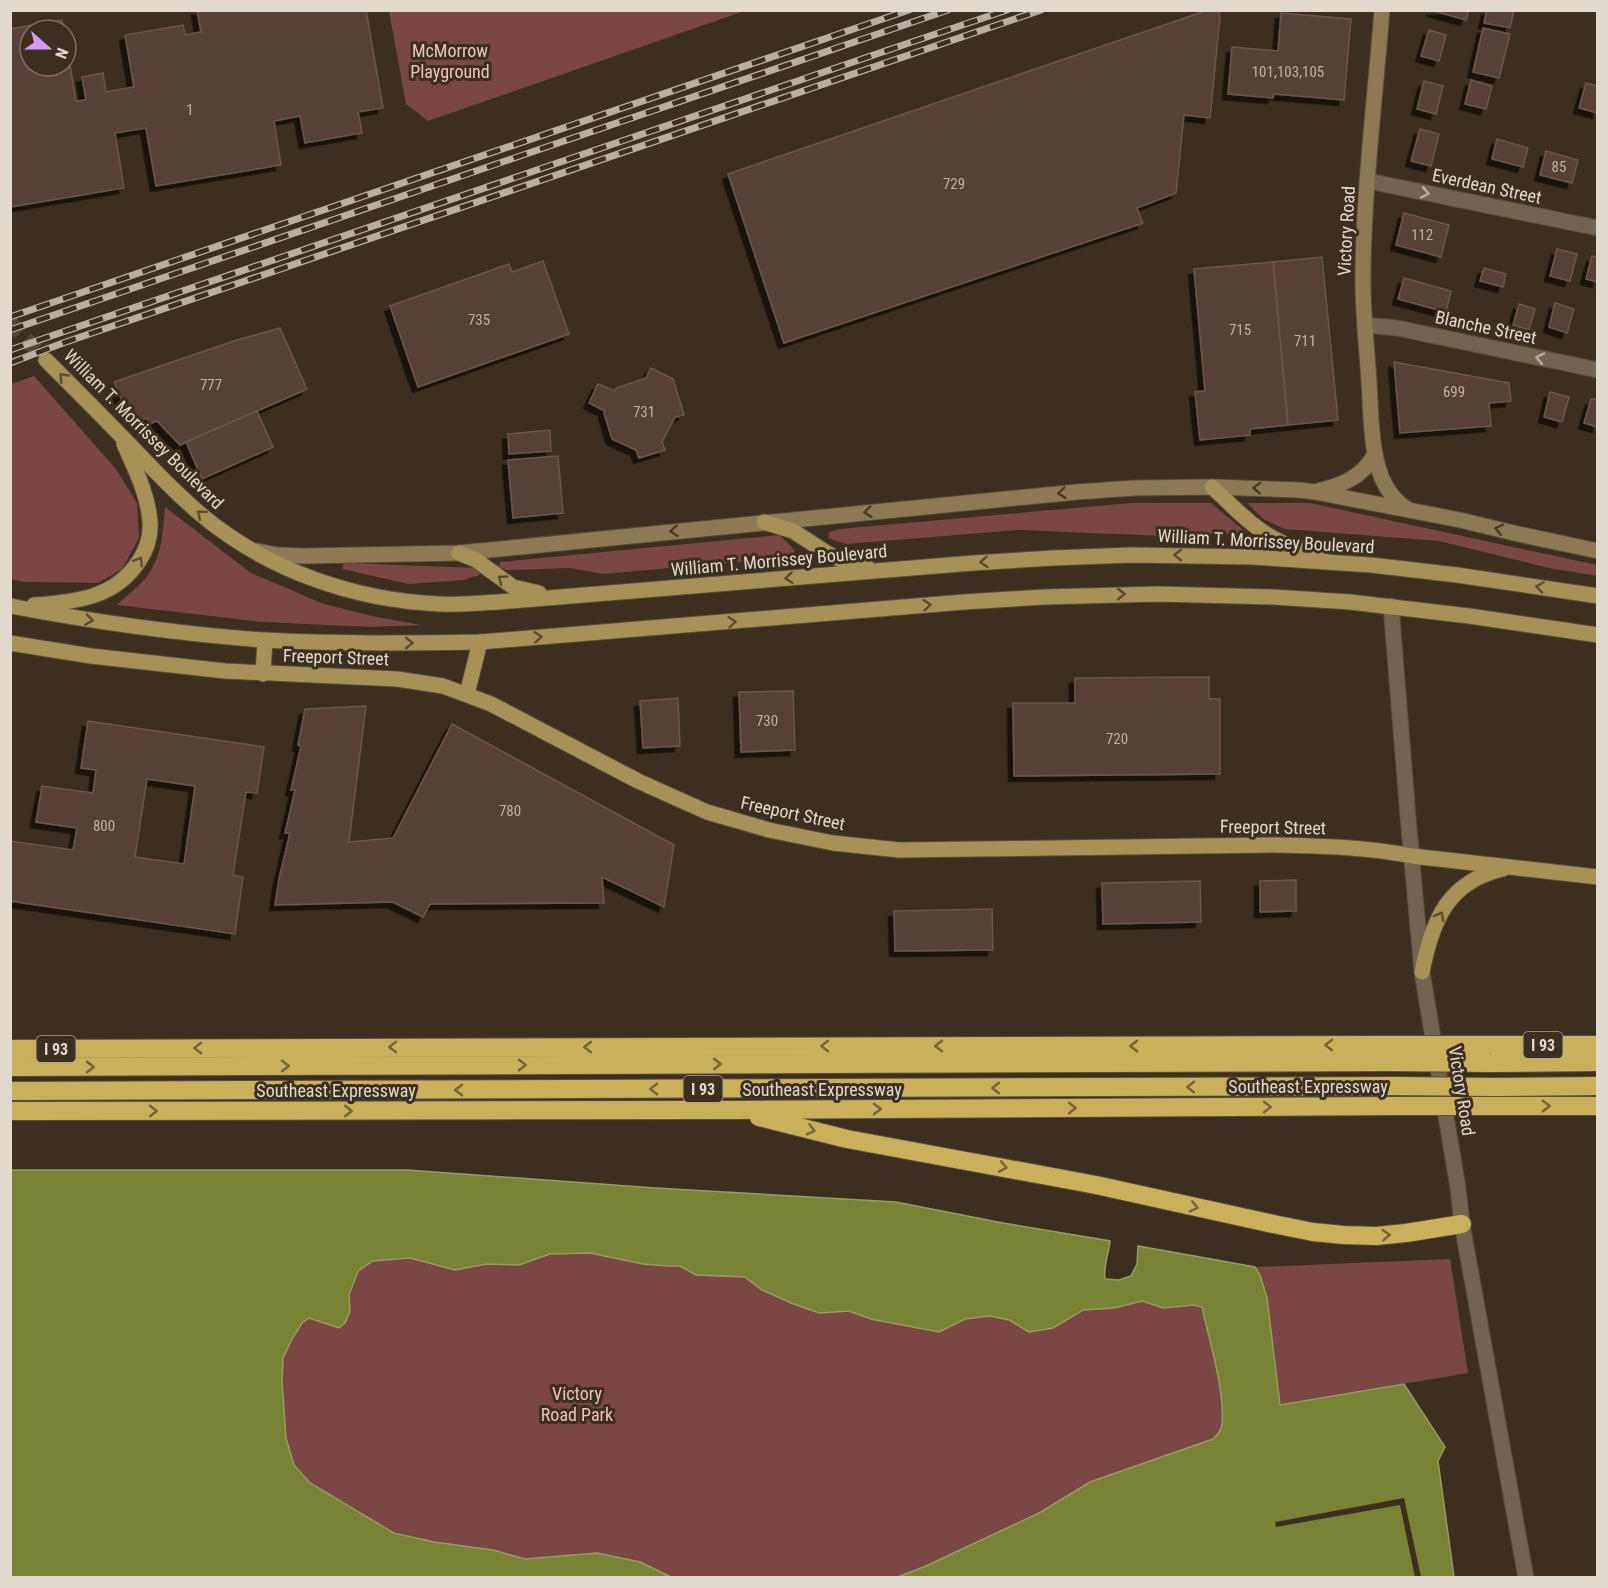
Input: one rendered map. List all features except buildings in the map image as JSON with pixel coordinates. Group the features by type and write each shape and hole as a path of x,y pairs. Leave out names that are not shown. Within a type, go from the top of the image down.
{"highway":[{"name":"I 93","path":"1490,1054 1598,1045"},
{"name":"I 93","path":"10,1049 1490,1054 1598,1062"},
{"name":"I 93","path":"10,1067 1388,1054"},
{"name":"I 93","path":"10,1091 1598,1086"},
{"name":"Southeast Expressway","path":"10,1111 1598,1106"},
{"path":"734,1110 847,1139 1075,1181 1313,1232 1376,1236 1462,1224"}],"main road":[{"name":"Victory Road","path":"1383,10 1368,181 1363,282 1365,326 1375,454 1389,492 1396,501 1411,511"},
{"name":"William T. Morrissey Boulevard","path":"46,360 185,501 248,548 317,580 356,592 401,601 459,604 1023,560 1131,555 1252,557 1371,565 1598,596"},
{"path":"10,606 71,601 105,592 120,583 133,570 148,541 150,523 144,492 120,434"},
{"path":"1315,492 1354,478 1368,465 1375,454"},
{"path":"248,548 296,556 459,553 1077,492 1134,488 1212,487 1315,492 1598,550"},
{"path":"1212,487 1260,530 1280,542 1310,552 1371,565"},
{"path":"764,522 793,531 839,560 870,568 894,570"},
{"path":"459,553 476,560 513,587 532,592 578,596"},
{"path":"10,606 131,627 200,635 370,644 480,642 964,602 1158,594 1273,597 1391,606 1598,635"},
{"path":"263,674 265,640"},
{"path":"467,694 480,642"},
{"name":"Freeport Street","path":"10,643 225,671 405,679 443,686 502,710 638,781 707,812 769,830 866,847 899,850 1275,844 1367,849 1598,876"},
{"path":"1422,972 1431,934 1447,903 1471,881 1491,871 1510,867"}],"street":[{"name":"Everdean Street","path":"1368,181 1598,228"},
{"name":"Blanche Street","path":"1365,326 1397,328 1598,370"},
{"name":"Victory Road","path":"1391,606 1422,972 1462,1224 1526,1578"}],"green space":[{"name":"McMorrow Playground","path":"389,10 744,11 428,121 406,104"},
{"path":"34,376 116,469 137,503 139,538 122,569 98,583 25,582 11,579 11,384"},
{"path":"1131,503 1211,503 1247,533 1163,536 1019,530 846,544 828,538 829,532 840,529"},
{"path":"1247,503 1310,503 1597,565 1597,576 1549,568 1439,541 1285,529 1263,519"},
{"path":"165,507 251,573 324,604 421,625 371,627 263,622 117,605 151,571 161,544"},
{"path":"779,535 795,551 791,557 603,574 570,568 507,570 499,567 500,562"},
{"path":"344,563 478,568 480,571 479,575 464,580 409,584 342,569"},
{"name":"Victory Road Park","path":"590,1253 643,1264 680,1266 696,1275 745,1277 762,1290 819,1313 849,1311 871,1319 939,1332 965,1319 990,1316 1009,1320 1029,1332 1053,1328 1083,1310 1114,1308 1142,1301 1163,1308 1194,1305 1202,1307 1222,1396 1221,1428 1213,1439 1090,1482 1041,1512 898,1577 671,1577 640,1562 598,1553 525,1559 493,1550 434,1542 394,1532 310,1483 294,1465 286,1438 282,1382 283,1358 302,1323 309,1318 339,1328 350,1311 349,1295 358,1271 373,1261 410,1258 455,1270 487,1264 519,1265 549,1254"},
{"path":"1450,1259 1468,1373 1280,1405 1267,1298 1255,1267"}],"shaded area":[{"path":"10,1170 407,1170 896,1202 1110,1241 1105,1279 1119,1280 1131,1276 1137,1264 1138,1246 1255,1267 1267,1298 1280,1405 1404,1384 1445,1447 1438,1461 1454,1577 898,1577 1041,1512 1090,1482 1213,1439 1222,1425 1221,1396 1202,1307 1194,1305 1163,1308 1142,1301 1114,1308 1083,1310 1053,1328 1029,1332 1009,1320 990,1316 965,1319 939,1332 871,1319 849,1311 819,1313 762,1290 745,1277 696,1275 680,1266 643,1264 590,1253 550,1254 519,1265 487,1264 455,1270 410,1258 373,1261 358,1271 349,1295 350,1311 345,1323 339,1328 309,1318 302,1323 292,1339 283,1358 282,1382 286,1438 294,1465 310,1483 394,1533 434,1542 493,1550 525,1559 597,1553 640,1562 671,1577 11,1577"}],"pier":[{"path":"1404,1498 1421,1577 1415,1577 1400,1505 1276,1527 1275,1522"}],"tunnel":[{"path":"10,322 46,360"}],"railway":[{"path":"10,317 909,10"},
{"path":"10,330 948,10"},
{"path":"10,350 1007,10"},
{"path":"10,363 1041,10"}]}
